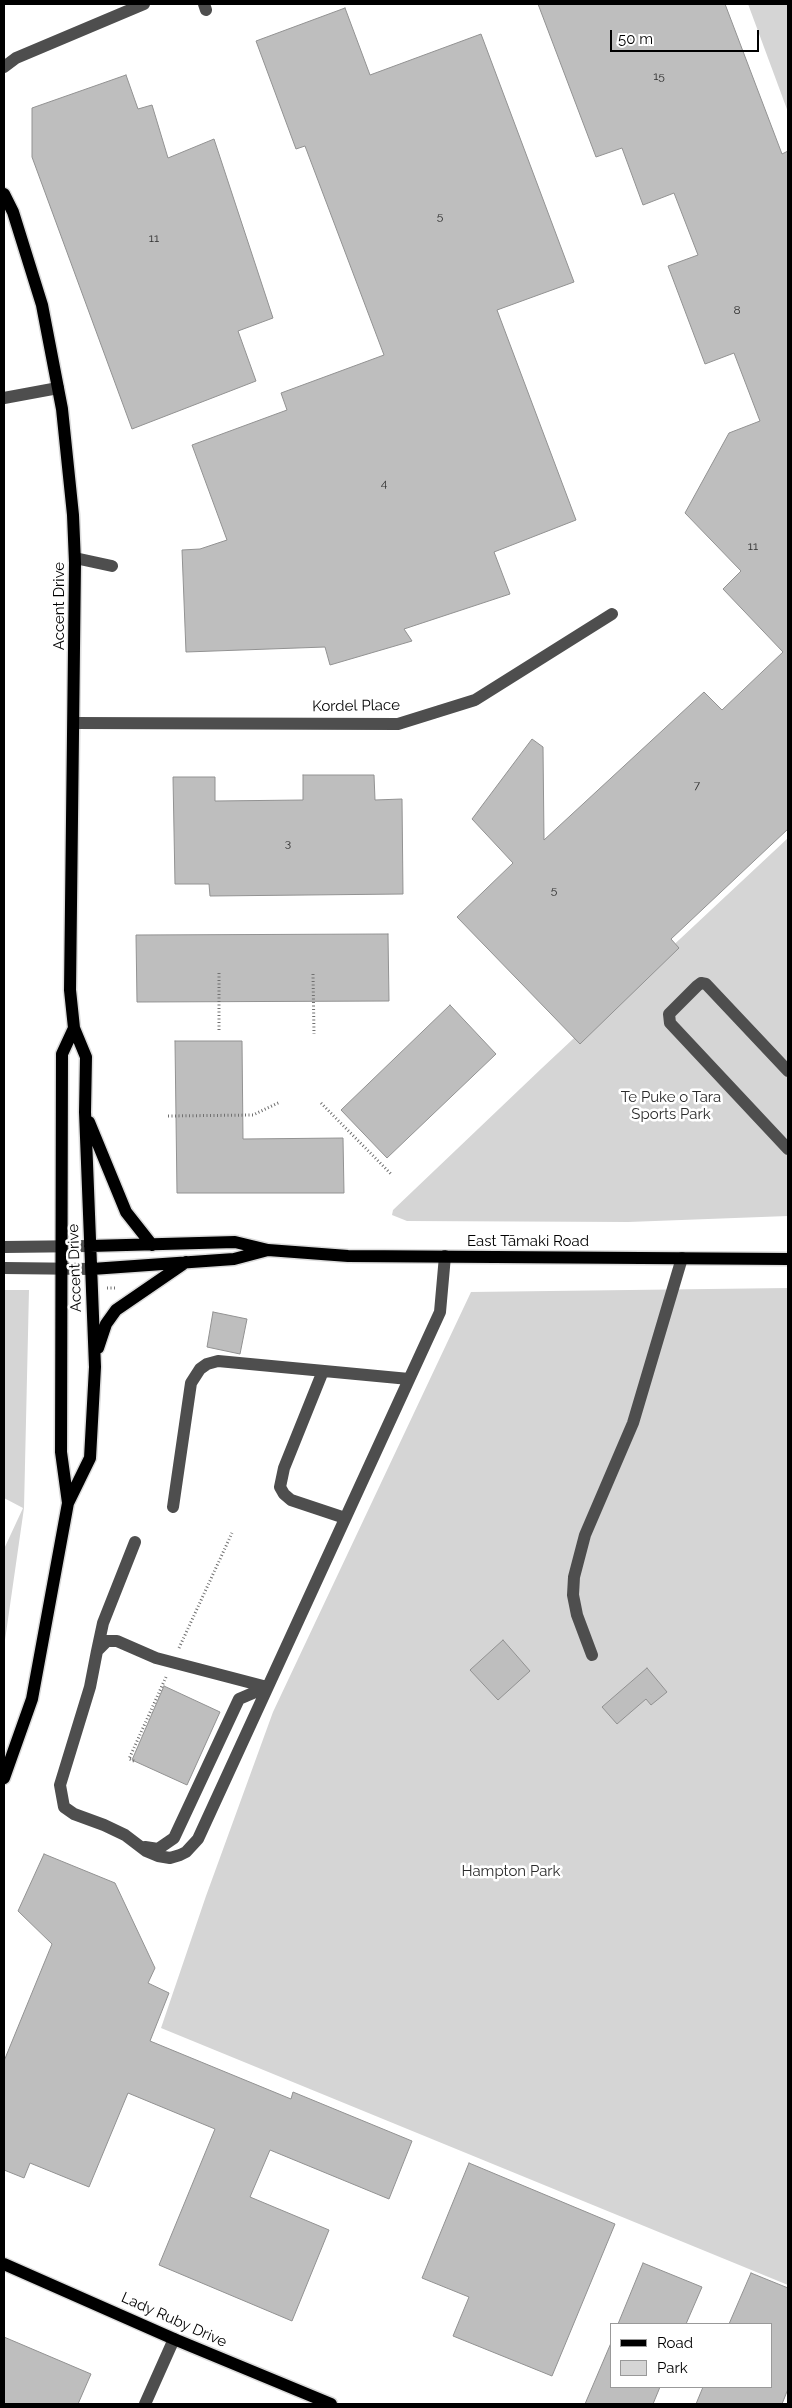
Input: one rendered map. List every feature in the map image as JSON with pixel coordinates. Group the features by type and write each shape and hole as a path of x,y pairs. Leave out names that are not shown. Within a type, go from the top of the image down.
{"main road":[{"name":"Accent Drive","path":"4,195 14,212 42,305 58,388 73,515 75,558 74,723 70,990 74,1028 86,1057 85,1112 95,1367 90,1458 68,1503 32,1699 4,1778"},
{"name":"Accent Drive","path":"68,1503 61,1452 62,1054 74,1028"},
{"path":"85,1112 126,1212 152,1244"},
{"name":"East Tāmaki Road","path":"90,1246 235,1242 268,1250 348,1256 788,1259"},
{"name":"East Tāmaki Road","path":"92,1269 188,1261 234,1260 268,1250"},
{"path":"95,1367 99,1342 106,1324 116,1310 188,1261"},
{"name":"Lady Ruby Drive","path":"4,2264 174,2339 331,2404"}],"street":[{"path":"4,67 16,58 144,4"},
{"path":"4,398 58,388"},
{"path":"75,558 112,566"},
{"name":"Kordel Place","path":"74,723 398,724 475,700 612,614"},
{"path":"788,1071 706,984 698,986 669,1014 670,1023 788,1149"},
{"name":"East Tāmaki Road","path":"4,1247 90,1246"},
{"path":"135,1542 103,1624 90,1687 60,1785 61,1800 64,1807 74,1814 118,1831 138,1846 153,1854 170,1858 186,1852 198,1839 440,1312 445,1256"},
{"path":"592,1655 577,1615 573,1595 574,1577 586,1535 633,1424 682,1258"},
{"name":"East Tāmaki Road","path":"4,1268 92,1269"},
{"path":"174,1507 191,1383 200,1369 207,1364 218,1362 409,1379"},
{"path":"323,1371 284,1468 280,1487 284,1494 292,1500 345,1518"},
{"path":"97,1650 108,1642 117,1641 156,1658 267,1687"},
{"path":"138,1846 158,1849 174,1838 239,1698 267,1687"},
{"path":"145,2404 174,2339"}],"path":[{"path":"219,973 219,1031"},
{"path":"313,974 314,1034"},
{"path":"168,1116 253,1115 280,1102"},
{"path":"321,1103 392,1176"},
{"path":"115,1279 119,1294"},
{"path":"108,1288 116,1288"},
{"path":"225,1548 232,1533"}],"green space":[{"path":"748,4 788,4 788,112"},
{"name":"Te Puke o Tara Sports Park","path":"788,838 788,1216 628,1222 407,1221 392,1215 393,1210 542,1068"},
{"name":"Hampton Park","path":"788,1288 788,2285 161,2028 206,1896 273,1712 471,1292"},
{"path":"4,1290 29,1290 24,1508 4,1647 4,1549 23,1508 4,1498"}],"building":[{"path":"538,4 725,4 782,154 788,151 788,829 671,939 679,948 580,1044 457,917 513,863 472,819 532,739 543,747 544,840 704,692 722,710 783,652 723,589 741,571 685,513 729,433 760,421 734,353 705,364 668,266 698,255 674,193 643,205 622,148 596,157"},
{"path":"345,8 370,75 481,34 574,282 497,310 576,520 494,552 510,594 404,629 412,641 330,665 325,647 186,652 182,550 200,549 227,540 192,445 287,410 281,393 384,355 305,146 296,149 256,41"},
{"path":"126,75 138,109 152,105 168,158 214,139 273,318 238,331 256,381 132,429 32,157 32,108"},
{"path":"303,775 374,775 375,800 402,799 403,894 210,896 209,884 175,884 173,777 215,777 215,801 303,800"},
{"path":"388,934 389,1001 137,1002 136,935"},
{"path":"450,1005 496,1054 387,1158 341,1110"},
{"path":"175,1041 242,1041 243,1139 343,1138 344,1193 177,1193"},
{"path":"213,1312 247,1319 240,1354 207,1347"},
{"path":"503,1640 530,1671 498,1700 470,1670"},
{"path":"647,1668 667,1692 651,1705 646,1699 617,1724 602,1707"},
{"path":"164,1686 220,1712 187,1785 132,1760"},
{"path":"44,1854 115,1883 155,1968 148,1983 169,1993 150,2041 291,2099 293,2092 412,2141 389,2199 270,2150 250,2197 329,2230 292,2321 159,2265 215,2129 128,2093 89,2187 30,2163 24,2178 4,2170 4,2061 52,1944 18,1911"},
{"path":"469,2163 615,2224 552,2376 453,2336 469,2297 422,2278"},
{"path":"643,2263 702,2287 686,2323 618,2323"},
{"path":"751,2273 788,2288 788,2389 782,2404 696,2404 703,2388 772,2388 772,2323 729,2323"},
{"path":"4,2337 91,2374 78,2404 4,2404"},
{"path":"610,2345 610,2388 660,2388 653,2404 585,2404"}]}
